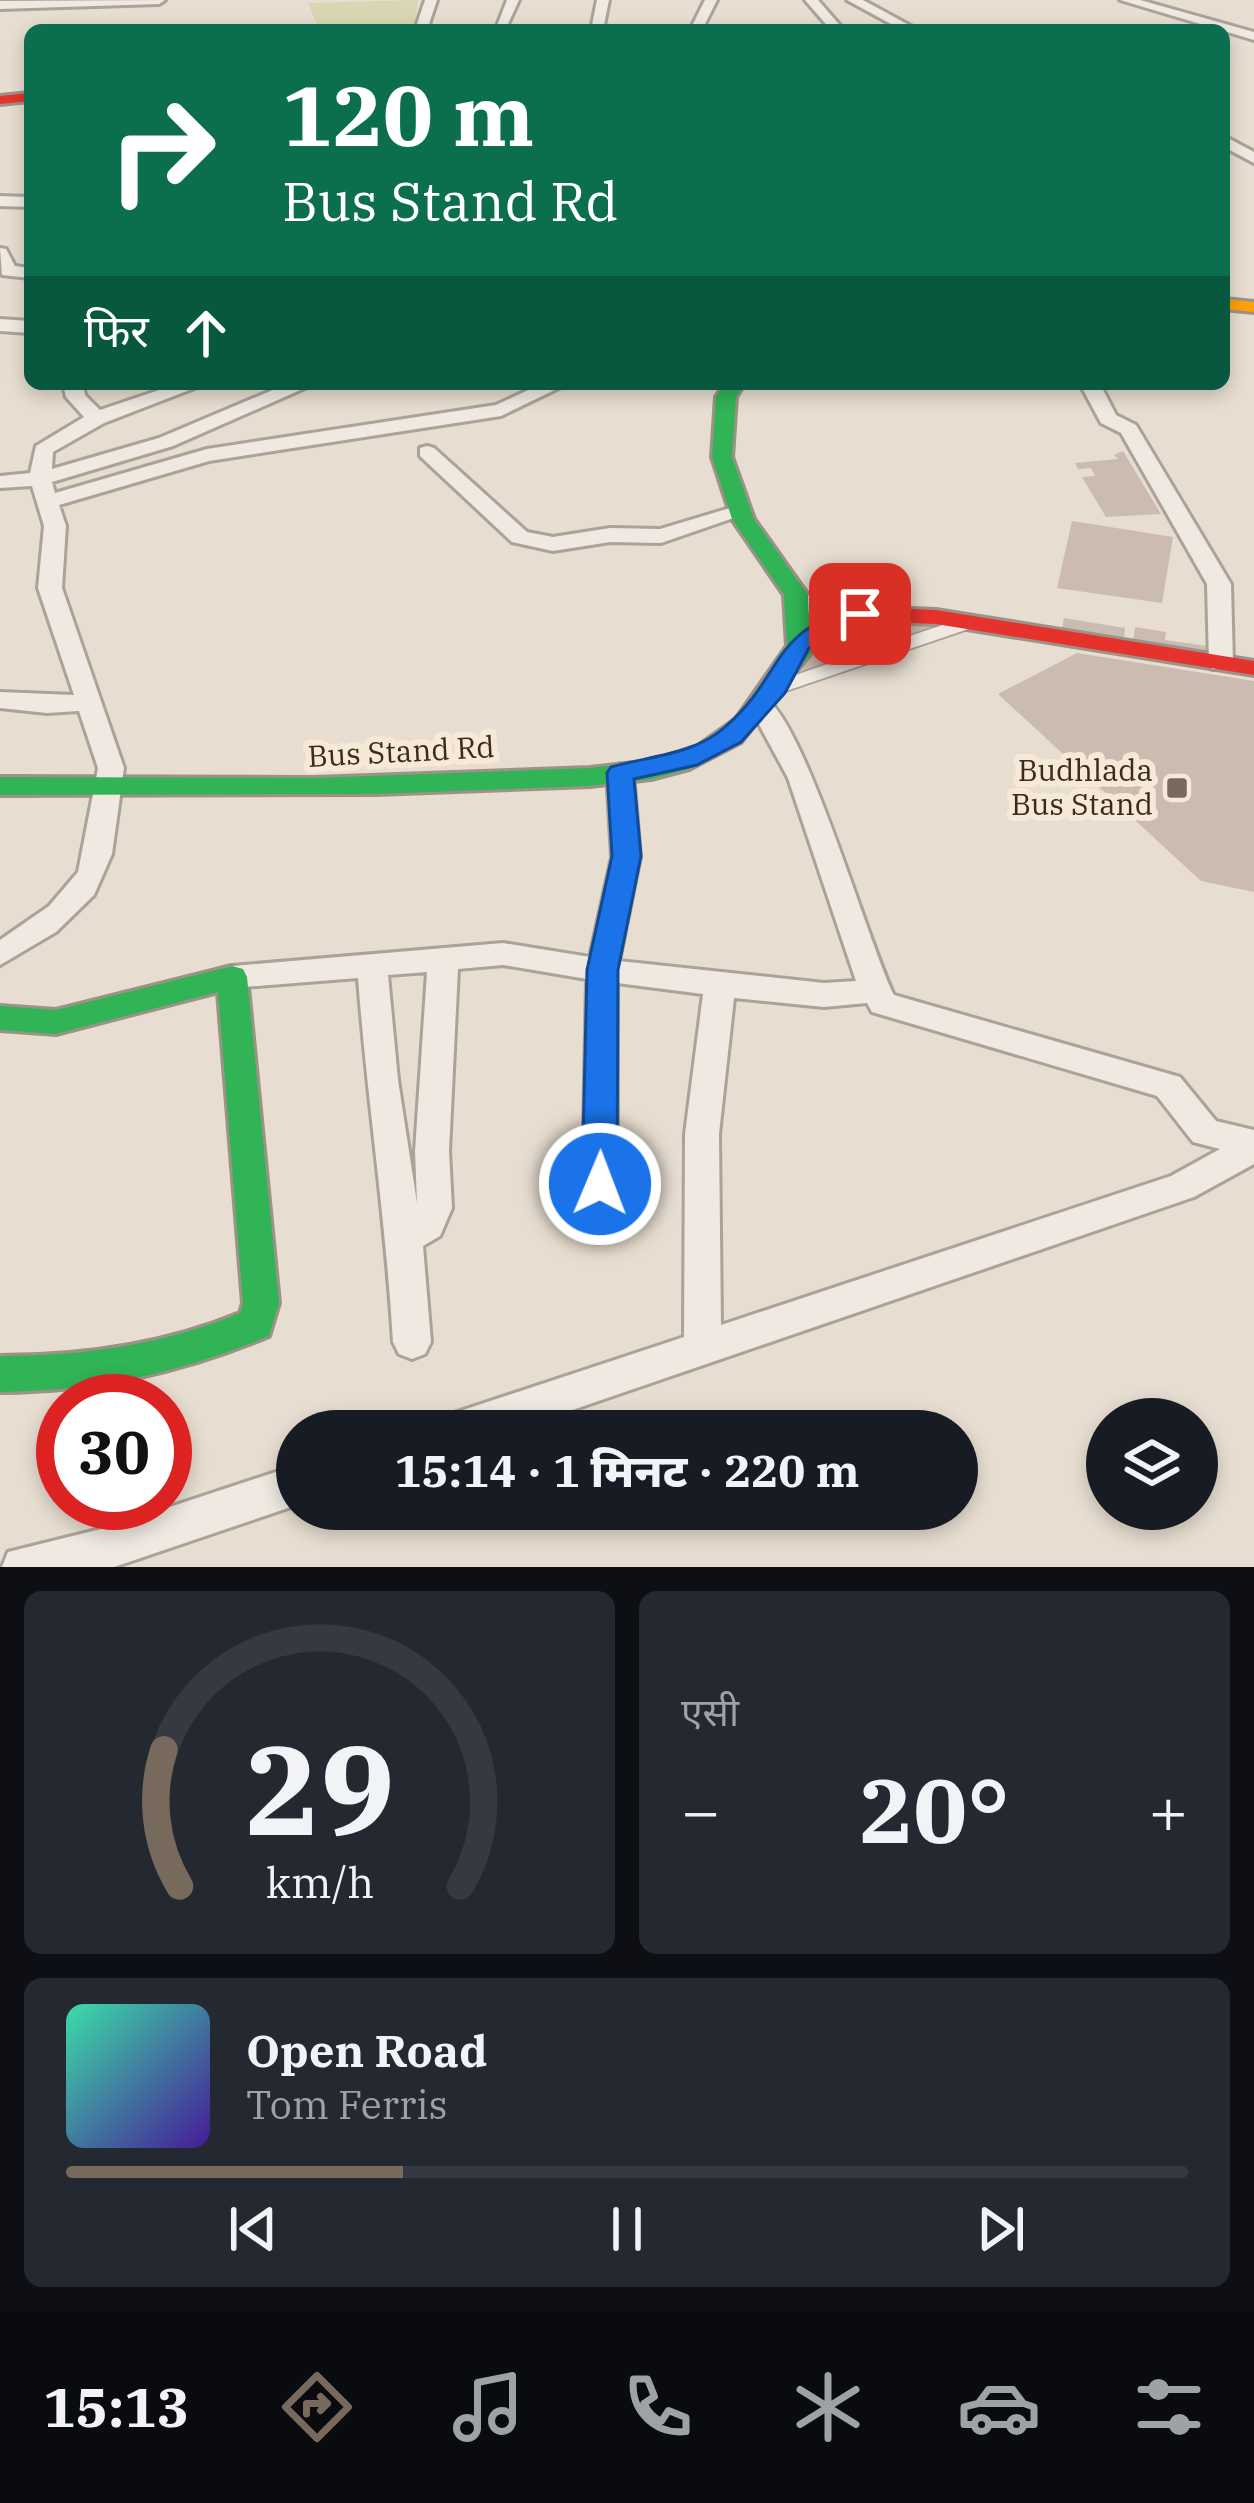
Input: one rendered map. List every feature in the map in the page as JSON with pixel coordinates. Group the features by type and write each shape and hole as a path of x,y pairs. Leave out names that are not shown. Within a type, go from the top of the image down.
{"street":[{"path":"0,5 159,0"},
{"path":"502,23 513,0"},
{"path":"811,0 833,24"},
{"path":"853,0 900,24"},
{"path":"1126,0 1211,24"},
{"path":"42,24 50,4"},
{"path":"1230,138 1250,133"},
{"path":"0,254 8,271 24,272"},
{"path":"74,390 95,416"},
{"path":"0,954 62,916 80,892 98,855 102,789 111,768 50,588 55,526 43,491 43,450 95,416 176,390"},
{"path":"43,491 290,390"},
{"path":"0,482 43,491 207,455 501,410 544,390"},
{"path":"729,390 722,457 740,512 819,618"},
{"path":"1093,390 1108,419 1130,429 1215,575 1221,664"},
{"path":"428,452 520,537 540,543 610,535 661,536 740,512"},
{"path":"819,618 970,622 1254,668"},
{"path":"819,618 768,696 874,991 884,1004 1168,1086 1205,1132 1254,1145"},
{"name":"Bus Stand Rd","path":"0,786 334,790 620,773 688,759 732,736 768,696"},
{"path":"0,700 47,705 86,702"},
{"path":"600,1184 602,970 626,856 620,773"},
{"path":"0,1018 56,1022 232,977 503,954 721,985 824,995 874,991"},
{"path":"406,1238 428,1225 435,1208 432,1151 443,958"},
{"path":"372,963 382,1080 406,1238 412,1342"},
{"path":"0,1373 118,1373 201,1350 256,1324 261,1303 232,977"},
{"path":"703,1348 702,1134 721,985"},
{"path":"519,1410 1182,1187 1254,1145"},
{"path":"23,1567 109,1547 276,1492"}],"lane":[{"path":"768,696 970,622"}],"shaded area":[{"path":"418,0 415,24 317,24 308,3"}],"building":[{"path":"1123,451 1161,514 1106,517 1082,477 1095,476 1091,468 1078,469 1075,463 1118,459 1114,455"},
{"path":"1072,521 1173,537 1162,603 1057,588"},
{"path":"1064,618 1125,628 1124,639 1062,629"},
{"path":"937,626 936,631 802,673 805,650 870,628"},
{"path":"1135,627 1166,632 1165,640 1207,646 1207,655 1133,643"},
{"name":"Budhlada Bus Stand","path":"1077,653 1254,681 1254,892 1201,881 998,694"}],"traffic: fast":[{"path":"730,390 722,457 743,519 796,595 798,644"},
{"path":"0,786 376,785 590,777 651,770 707,752 732,736 816,631"},
{"path":"0,1018 56,1022 232,977 261,1303 256,1324 162,1357 99,1369 0,1374"}],"traffic: slow":[{"path":"1230,305 1254,307"}],"traffic: jam":[{"path":"0,100 24,98"},
{"path":"836,622 860,614 936,617 1254,668"}],"place":[{"name":"Budhlada Bus Stand","path":"1177,788"}],"route":[{"path":"600,1184 602,970 626,856 620,773 688,759 732,736 776,687 798,644 816,631 860,614"}]}
